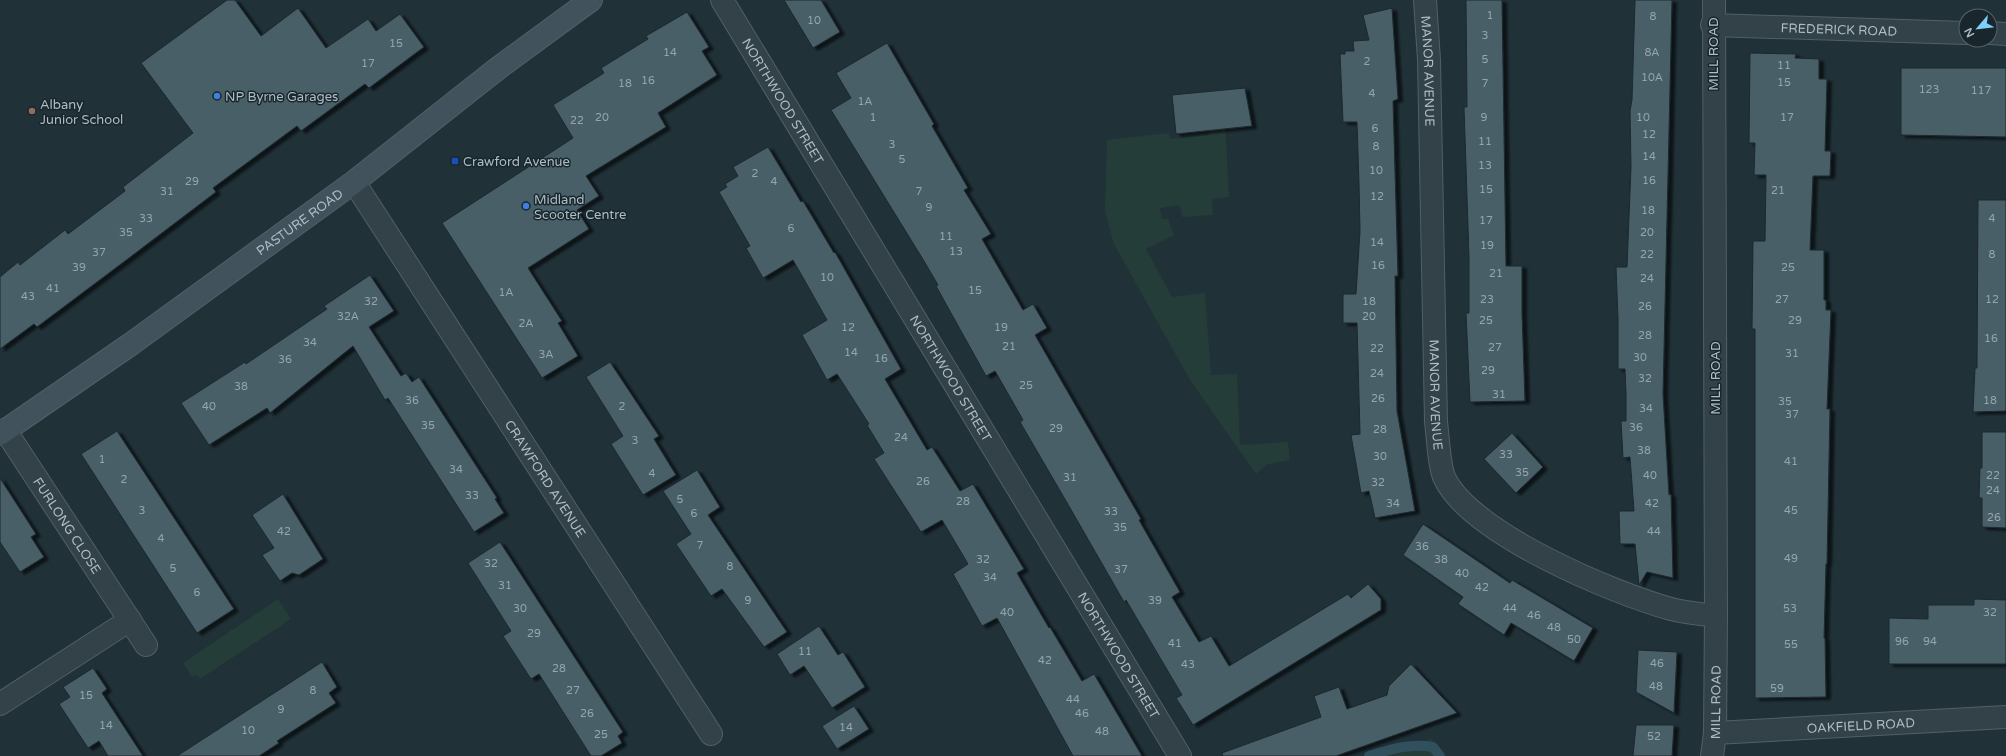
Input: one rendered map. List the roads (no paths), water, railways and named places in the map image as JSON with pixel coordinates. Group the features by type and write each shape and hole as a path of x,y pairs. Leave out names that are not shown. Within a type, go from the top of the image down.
{"main road":[{"name":"PASTURE ROAD","path":"2,432 131,344 354,182 498,69 591,0"}],"street":[{"name":"NORTHWOOD STREET","path":"722,0 1180,756"},
{"name":"MANOR AVENUE","path":"1425,0 1429,60 1436,422 1444,479 1469,508 1501,532 1551,561 1592,582 1673,609 1716,616"},
{"name":"MILL ROAD","path":"1712,756 1715,733 1716,616 1712,26 1714,0"},
{"name":"FREDERICK ROAD","path":"1712,26 1958,33"},
{"name":"CRAWFORD AVENUE","path":"354,182 710,734"},
{"name":"FURLONG CLOSE","path":"2,432 146,645"},
{"path":"0,704 130,620"},
{"name":"OAKFIELD ROAD","path":"1715,733 2006,717"}],"waterway":[{"path":"1369,756 1408,746 1433,747 1440,756"}],"place":[{"name":"NP Byrne Garages","path":"217,96"},
{"name":"Albany Junior School","path":"32,111"},
{"name":"Crawford Avenue","path":"455,161"},
{"name":"Midland Scooter Centre","path":"526,206"}]}
